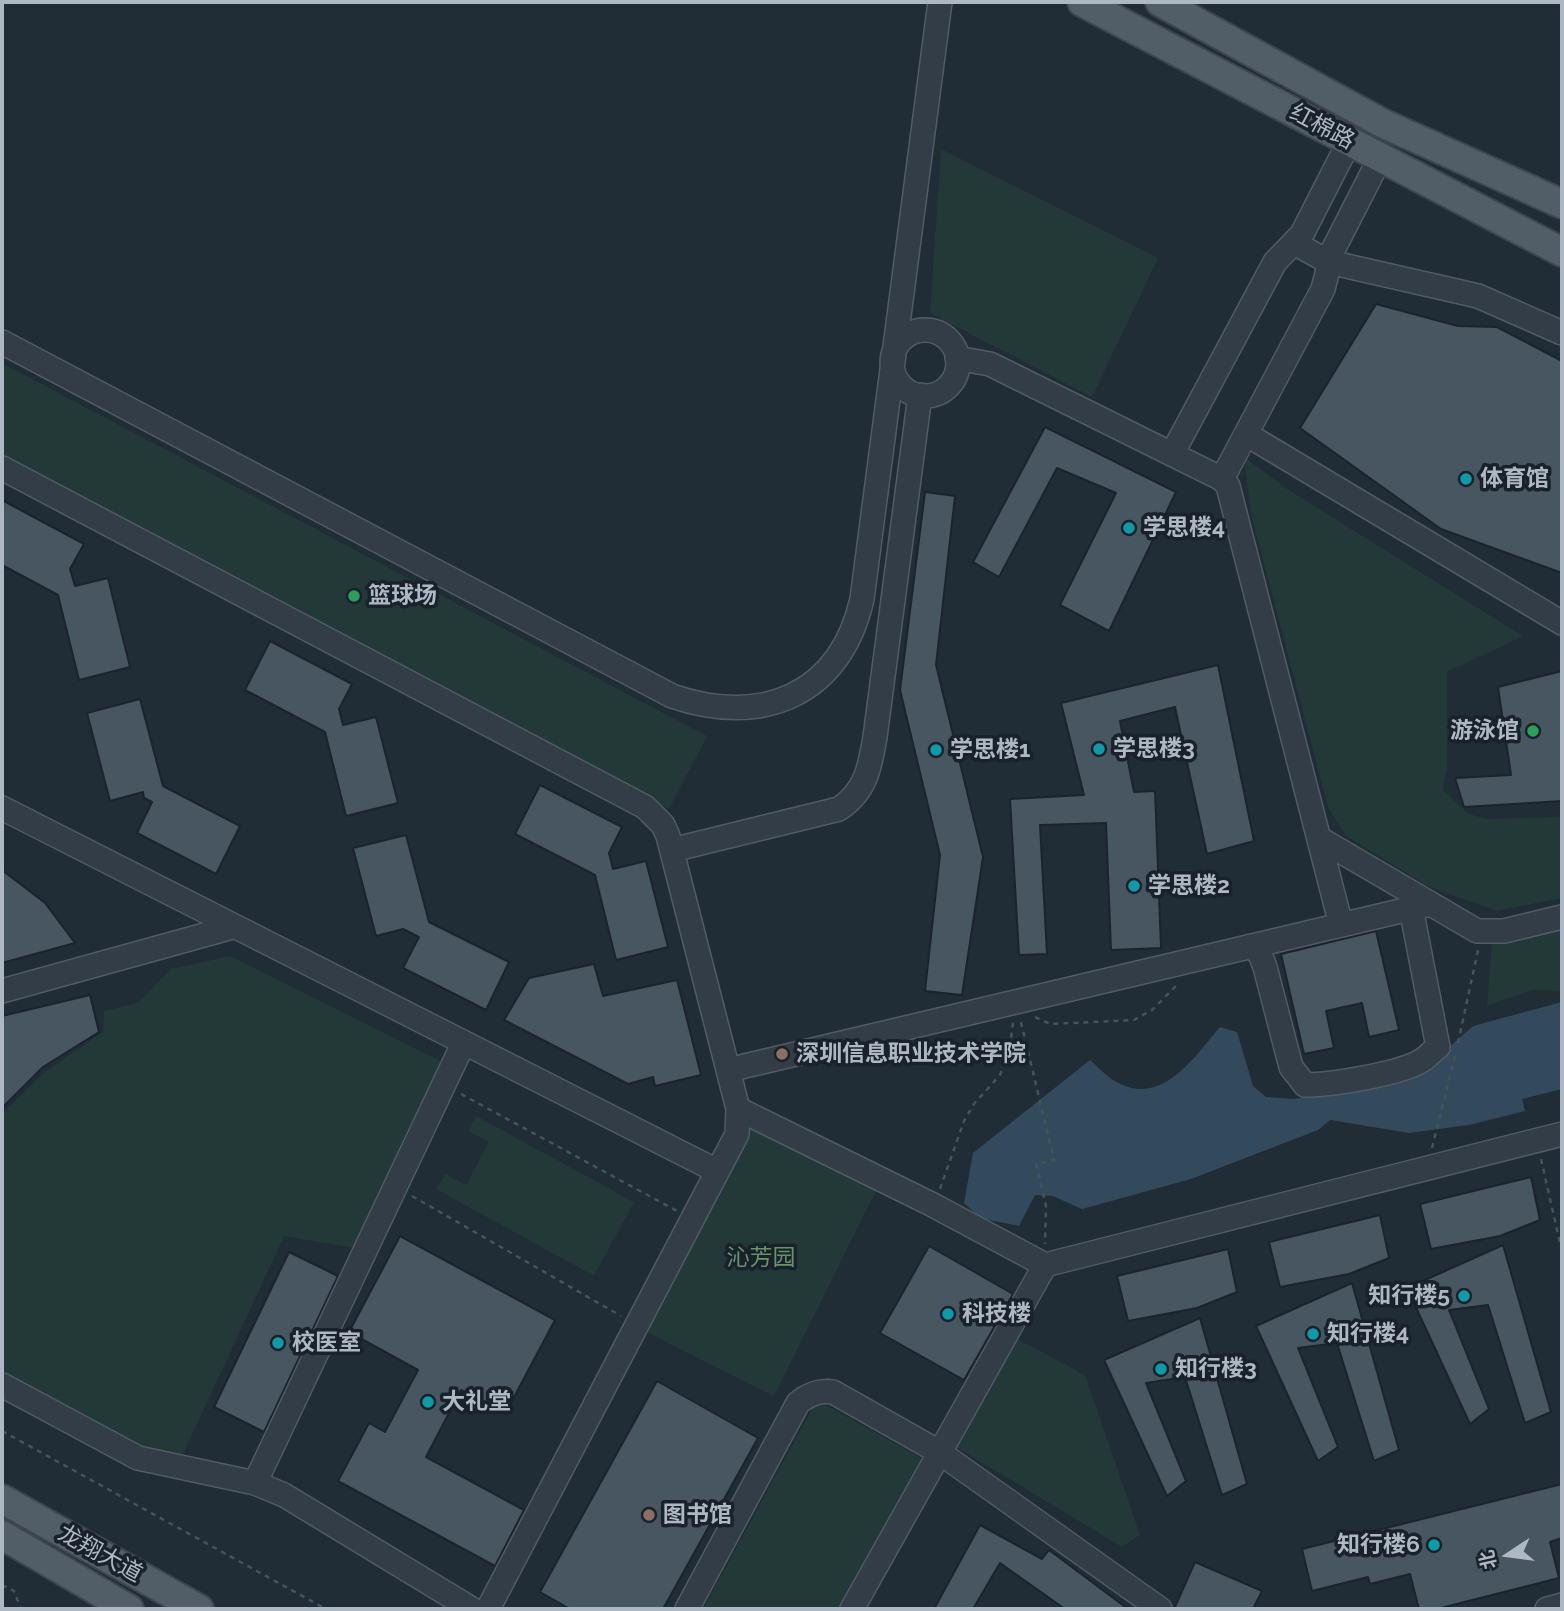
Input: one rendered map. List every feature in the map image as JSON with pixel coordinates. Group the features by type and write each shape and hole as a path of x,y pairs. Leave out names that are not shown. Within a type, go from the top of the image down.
{"main road":[{"name":"红棉路","path":"1082,2 1562,252"},
{"name":"红棉路","path":"1160,2 1382,123 1562,204"},
{"name":"龙翔大道","path":"2,1499 199,1609"},
{"name":"龙翔大道","path":"2,1535 128,1609"}],"street":[{"path":"2,342 672,696 721,709 743,709 792,695 811,684 844,651 855,627 862,599 940,2"},
{"path":"1172,454 1275,262 1303,234 1349,142"},
{"path":"1222,479 1324,289 1329,262 1381,158"},
{"path":"1294,243 1329,262 1478,296 1562,334"},
{"path":"920,330 940,333 954,348 957,358 958,368 948,386 940,392 920,395 902,386 896,377 893,357 902,339 920,330"},
{"path":"957,358 990,364 1172,454 1222,479 1233,495 1341,925"},
{"path":"673,850 839,809 860,790 868,772 873,746 920,395"},
{"path":"1246,434 1562,623"},
{"path":"2,468 645,807 663,825 673,850 738,1109 737,1133 488,1609"},
{"path":"2,807 233,927 717,1171"},
{"path":"1320,839 1421,906 1477,930 1489,933 1562,917"},
{"path":"728,1070 1421,906"},
{"path":"1251,946 1260,954 1265,967 1291,1067 1306,1085 1327,1085 1362,1078 1420,1062 1438,1047 1421,906"},
{"path":"2,991 233,927"},
{"path":"255,1483 463,1044"},
{"path":"738,1109 931,1204 1045,1265 1562,1134"},
{"path":"852,1609 1045,1265"},
{"path":"2,1385 138,1458 255,1483 284,1495 472,1609"},
{"path":"687,1609 793,1412 805,1397 824,1391 833,1392 939,1452 1160,1609"},
{"path":"1547,1609 1562,1605"}],"path":[{"path":"1016,1002 1032,1015 1050,1024 1134,1020 1152,1010 1176,988 1191,960"},
{"path":"1016,1002 1054,1160 1036,1164 1046,1206 1045,1265"},
{"path":"931,1204 946,1180 964,1121 974,1104 1000,1075 1010,1047 1016,1002"},
{"path":"444,1085 692,1219"},
{"path":"1537,1140 1562,1252"},
{"path":"397,1187 636,1325"},
{"path":"2,1431 326,1609"},
{"path":"2,1585 14,1591 21,1609"}],"green space":[{"path":"941,149 1158,258 1092,397 930,313"},
{"name":"篮球场","path":"2,363 707,736 669,809 2,456"},
{"path":"1244,457 1290,491 1523,636 1447,672 1447,767 1443,790 1469,814 1487,819 1562,817 1562,898 1496,911 1428,886 1346,836 1328,807 1251,514"},
{"path":"1562,927 1562,991 1532,990 1487,1006 1492,943"},
{"path":"230,956 443,1062 354,1248 284,1236 185,1450 174,1462 2,1381 2,1114 46,1071 103,1032 104,1011 138,1003 171,969"},
{"path":"476,1116 634,1202 594,1276 436,1189 445,1174 466,1185 489,1142 468,1131"},
{"name":"沁芳园","path":"748,1119 879,1185 774,1396 643,1330"},
{"path":"1017,1339 1085,1375 1140,1535 1122,1547 956,1447"},
{"path":"817,1400 923,1459 840,1609 703,1609"}],"water":[{"path":"1562,1002 1562,1089 1522,1099 1525,1111 1469,1125 1409,1133 1330,1120 1318,1130 1191,1179 1082,1209 1053,1196 1035,1195 1019,1226 980,1218 964,1203 973,1153 1090,1060 1115,1081 1132,1088 1147,1089 1175,1076 1220,1027 1237,1032 1253,1086 1266,1097 1294,1099 1412,1076 1428,1066 1473,1026"}],"building":[{"name":"体育馆","path":"1376,304 1458,326 1497,327 1562,361 1562,573 1441,529 1300,428"},
{"name":"学思楼4","path":"1045,427 1176,492 1109,631 1060,605 1116,493 1057,468 999,577 973,562"},
{"name":"学思楼1","path":"925,492 955,496 936,665 983,857 962,995 925,991 940,855 900,690"},
{"path":"2,500 84,544 70,569 75,586 108,578 130,667 79,680 58,595 2,565"},
{"path":"270,641 352,684 339,709 343,725 376,717 398,803 346,816 325,732 245,690"},
{"path":"1218,665 1254,841 1207,854 1175,707 1120,721 1134,792 1155,791 1161,948 1111,950 1106,823 1040,825 1047,954 1019,955 1010,799 1084,795 1061,703"},
{"name":"游泳馆","path":"1562,671 1562,801 1464,807 1455,778 1511,775 1498,687"},
{"path":"140,699 163,786 240,826 216,874 137,833 152,802 144,798 143,792 110,801 87,713"},
{"path":"540,785 622,827 609,853 613,869 646,861 668,947 616,960 595,875 515,834"},
{"path":"406,835 429,922 509,962 486,1010 403,968 419,937 403,929 376,936 353,848"},
{"path":"2,870 45,903 75,943 2,963"},
{"path":"1376,931 1399,1030 1369,1037 1362,1003 1326,1011 1334,1048 1304,1054 1281,954"},
{"path":"594,964 603,996 677,980 701,1075 655,1086 653,1077 628,1084 504,1020 529,978"},
{"path":"90,995 99,1032 43,1067 2,1108 2,1016"},
{"path":"1531,1177 1540,1220 1500,1236 1431,1249 1420,1204"},
{"path":"1380,1215 1389,1258 1349,1274 1280,1287 1269,1242"},
{"name":"大礼堂","path":"400,1236 555,1320 505,1414 461,1390 426,1457 524,1510 495,1566 338,1481 369,1423 385,1432 418,1370 349,1332"},
{"name":"知行楼5","path":"1503,1245 1551,1412 1525,1423 1488,1305 1449,1310 1489,1409 1470,1424 1407,1288"},
{"name":"科技楼","path":"929,1246 1013,1294 964,1380 880,1333"},
{"path":"1228,1249 1237,1292 1197,1308 1128,1321 1117,1276"},
{"name":"校医室","path":"289,1252 338,1276 264,1432 214,1407"},
{"name":"知行楼4","path":"1352,1283 1399,1450 1374,1461 1337,1343 1298,1348 1338,1447 1318,1461 1256,1326"},
{"name":"知行楼3","path":"1200,1318 1247,1484 1222,1495 1185,1377 1146,1383 1186,1481 1167,1496 1104,1360"},
{"name":"图书馆","path":"657,1381 758,1438 663,1609 570,1609 540,1592"},
{"name":"知行楼6","path":"1562,1484 1562,1538 1550,1542 1559,1578 1437,1609 1419,1609 1410,1574 1370,1584 1368,1577 1312,1591 1302,1549"},
{"path":"980,1525 1042,1559 1049,1550 1128,1609 1065,1609 1000,1563 973,1609 934,1609"},
{"path":"1195,1562 1262,1591 1253,1609 1174,1609"}],"place":[{"name":"体育馆","path":"1466,479"},
{"name":"学思楼4","path":"1129,528"},
{"name":"篮球场","path":"354,596"},
{"name":"游泳馆","path":"1533,731"},
{"name":"学思楼3","path":"1099,749"},
{"name":"学思楼1","path":"936,750"},
{"name":"学思楼2","path":"1134,886"},
{"name":"深圳信息职业技术学院","path":"782,1054"},
{"name":"知行楼5","path":"1464,1296"},
{"name":"科技楼","path":"948,1314"},
{"name":"知行楼4","path":"1313,1334"},
{"name":"校医室","path":"278,1343"},
{"name":"知行楼3","path":"1161,1369"},
{"name":"大礼堂","path":"428,1402"},
{"name":"图书馆","path":"649,1515"},
{"name":"知行楼6","path":"1434,1545"}]}
